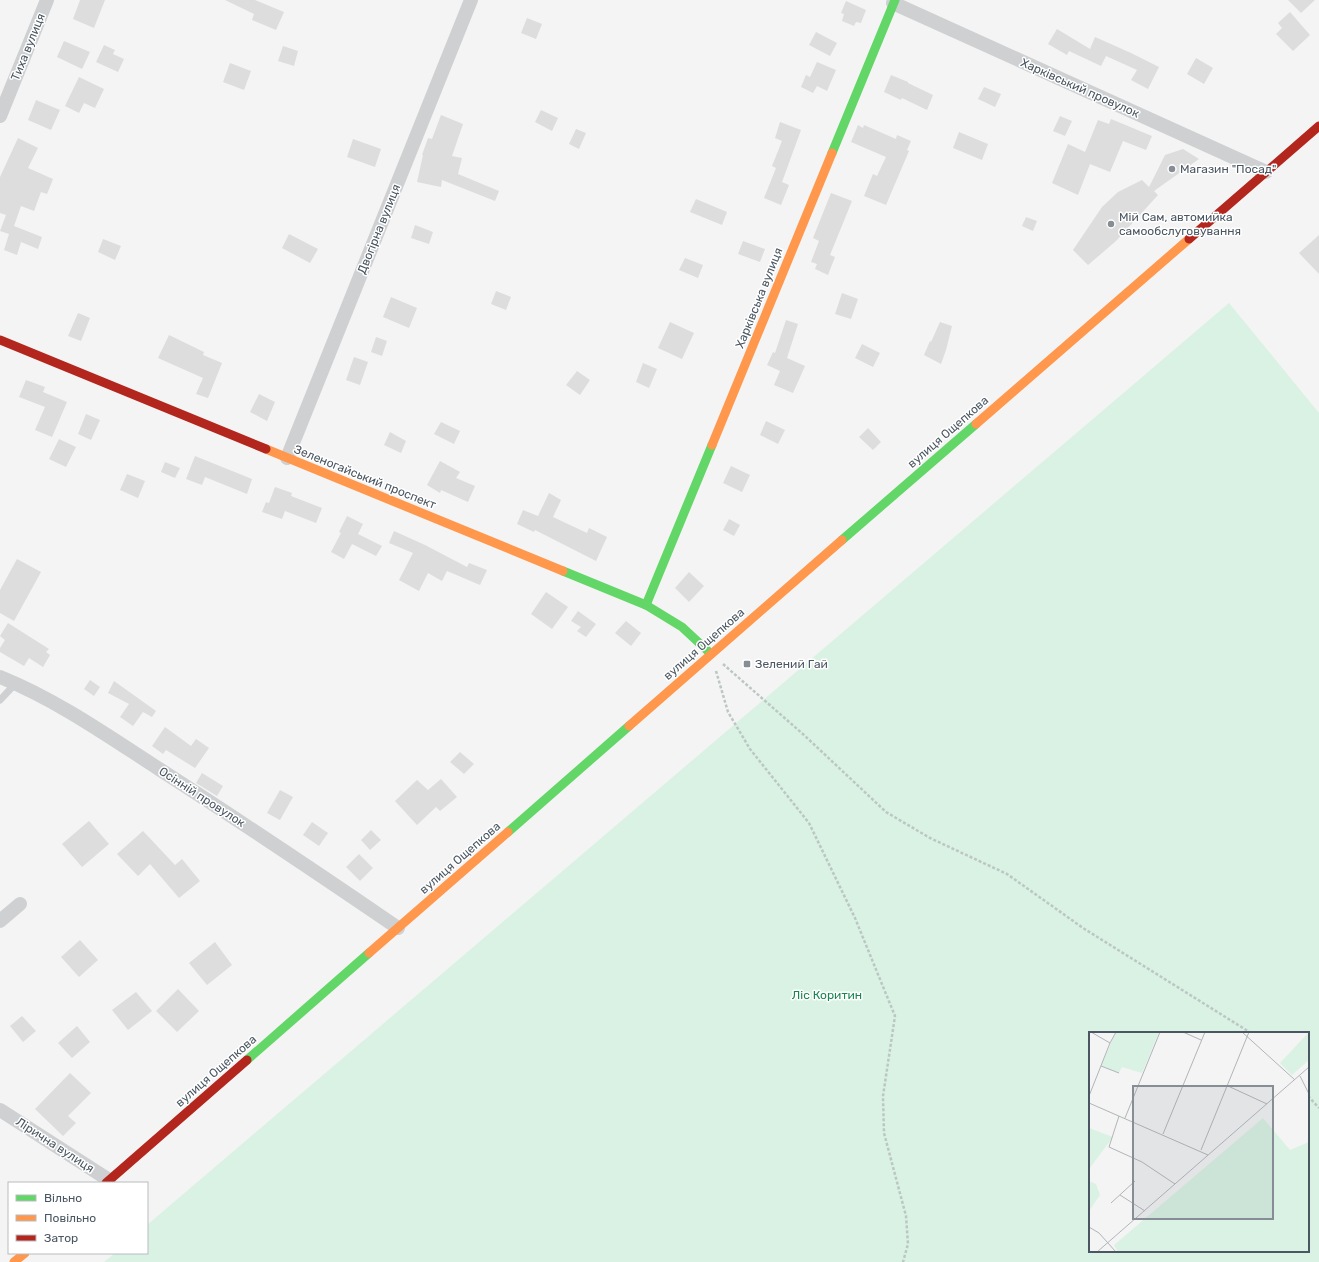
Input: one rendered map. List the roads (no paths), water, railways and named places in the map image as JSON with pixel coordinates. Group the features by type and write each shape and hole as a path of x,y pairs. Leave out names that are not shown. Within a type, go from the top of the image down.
{"main road":[{"name":"Харківська вулиця","path":"646,606 894,2"},
{"name":"вулиця Ощепкова","path":"108,1181 711,654 1319,126"},
{"name":"Зеленогайський проспект","path":"0,340 646,606 682,627 711,654"},
{"path":"14,1262 24,1254"}],"street":[{"name":"Тиха вулиця","path":"0,116 47,0"},
{"name":"Двогірна вулиця","path":"287,458 471,0"},
{"name":"Харківський провулок","path":"894,2 1266,172"},
{"name":"Осінній провулок","path":"0,676 16,683 88,723 241,821 398,928"},
{"path":"0,921 20,904"},
{"name":"Лірична вулиця","path":"0,1110 108,1181"}],"lane":[{"path":"0,700 16,683"}],"place":[{"name":"Магазин \"Посад\"","path":"1172,169"},
{"name":"Мій Сам, автомийка самообслуговування","path":"1111,224"},
{"name":"Зелений Гай","path":"747,664"}],"park label":[{"name":"Ліс Коритин","path":"827,995"}]}
